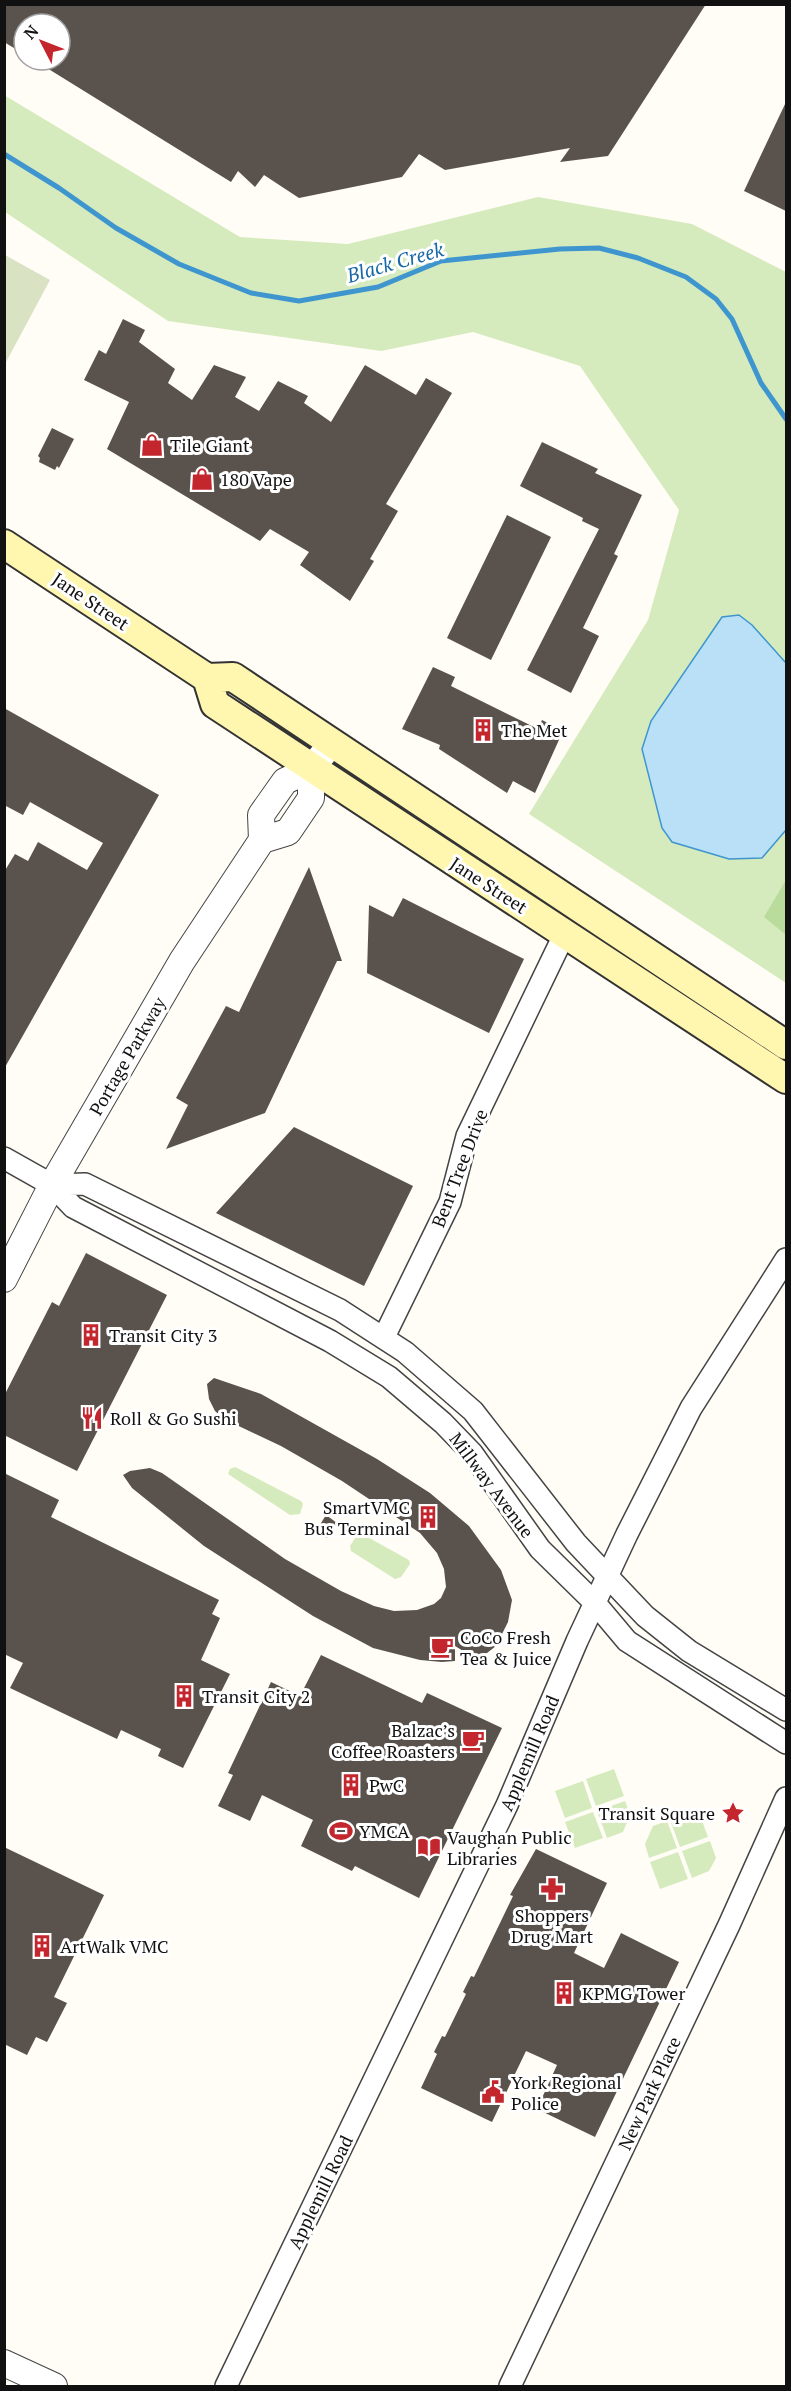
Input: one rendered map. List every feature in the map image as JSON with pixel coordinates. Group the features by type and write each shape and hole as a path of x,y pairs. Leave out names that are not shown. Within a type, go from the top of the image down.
{"main road":[{"name":"Jane Street","path":"4,544 207,678 233,677 786,1045"},
{"name":"Jane Street","path":"207,678 215,704 786,1079"}],"street":[{"path":"311,768 331,744"},
{"name":"Portage Parkway","path":"4,1279 52,1185 182,961 262,840 288,832 311,798 311,768"},
{"name":"Bent Tree Drive","path":"384,1337 450,1202 467,1136 564,935"},
{"name":"Millway Avenue","path":"4,1158 52,1185 73,1207 330,1341 389,1377 443,1423 472,1453 540,1549 595,1603 627,1641 786,1743"},
{"name":"Millway Avenue","path":"52,1185 85,1184 329,1305 405,1352 473,1411 576,1543 645,1616 689,1651 786,1710"},
{"name":"Applemill Road","path":"226,2386 502,1815 595,1603 691,1408 786,1259"},
{"name":"New Park Place","path":"510,2386 729,1925 786,1798"},
{"path":"4,2362 54,2386"}],"green space":[{"path":"4,95 240,237 348,244 538,197 692,224 786,272 786,983 529,814 648,620 679,510 580,366 473,332 381,351 168,321 5,212"},
{"path":"5,255 50,280 5,364"},
{"path":"786,880 786,935 764,917"},
{"path":"235,1467 301,1501 303,1504 300,1514 290,1515 228,1474 230,1469"},
{"path":"362,1534 409,1560 410,1564 401,1577 395,1579 351,1551 350,1546 357,1535"},
{"path":"614,1769 624,1796 596,1806 586,1779"},
{"path":"583,1781 592,1808 565,1818 555,1791"},
{"path":"625,1801 630,1815 623,1832 607,1838 597,1811"},
{"path":"698,1810 708,1837 680,1847 670,1820"},
{"path":"593,1812 603,1838 575,1848 565,1822"},
{"path":"667,1821 677,1848 649,1858 645,1844 653,1826"},
{"path":"710,1841 716,1858 709,1871 692,1878 682,1851"},
{"path":"678,1852 688,1879 660,1889 650,1862"}],"water":[{"path":"739,615 752,625 786,663 786,830 762,858 729,859 672,842 662,828 642,749 651,721 722,617"}],"building":[{"path":"4,4 706,4 608,156 560,162 570,148 445,170 419,154 402,177 299,198 264,175 255,187 238,171 231,182 53,72 72,72 72,12 12,12 12,47 4,42"},
{"path":"786,102 786,211 744,191"},
{"path":"123,319 145,330 139,342 175,369 168,383 192,400 214,365 246,377 235,397 259,411 278,381 308,396 304,403 331,422 365,365 416,395 426,378 452,393 386,504 398,511 370,559 374,561 350,601 300,565 309,552 270,529 260,541 107,449 129,402 84,380 99,350 106,354"},
{"path":"52,428 74,439 59,468 57,466 55,470 39,462 38,456"},
{"path":"542,442 598,469 595,473 642,495 614,554 618,556 583,628 599,636 571,693 527,670 599,529 582,521 583,518 520,486"},
{"path":"507,515 551,537 491,660 447,638"},
{"name":"The Met","path":"433,667 455,677 451,686 538,729 542,720 563,731 535,793 513,781 507,793 439,749 440,745 402,729"},
{"path":"4,708 159,795 4,1069 4,872 15,854 28,861 38,842 87,870 103,843 30,802 23,815 4,805"},
{"path":"309,867 342,961 337,961 265,1113 166,1149 188,1105 176,1098 226,1006 239,1012"},
{"path":"403,898 524,959 489,1033 367,973 369,905 393,917"},
{"path":"294,1127 413,1186 364,1286 216,1213"},
{"name":"Transit City 3","path":"86,1253 167,1295 77,1471 4,1435 4,1396 52,1302 59,1306"},
{"name":"SmartVMC Bus Terminal","path":"214,1378 261,1394 377,1459 430,1493 469,1526 501,1570 512,1600 508,1622 496,1646 487,1653 473,1657 455,1646 455,1661 442,1662 420,1660 373,1648 313,1616 204,1546 132,1488 123,1475 130,1471 150,1468 162,1473 285,1559 341,1591 374,1606 394,1611 417,1610 434,1604 441,1598 446,1587 444,1569 437,1553 420,1533 342,1481 281,1446 224,1419 215,1411 209,1399 207,1384"},
{"path":"4,1473 59,1500 51,1517 219,1600 212,1614 220,1618 201,1660 230,1674 183,1768 158,1756 161,1749 121,1730 117,1739 10,1688 23,1663 4,1654"},
{"path":"326,1515 337,1523 327,1538 316,1531"},
{"name":"PwC","path":"321,1655 422,1703 427,1693 502,1728 419,1898 355,1866 352,1871 301,1846 313,1820 262,1795 250,1821 218,1806 233,1775 228,1773 271,1682 300,1696"},
{"name":"ArtWalk VMC","path":"4,1847 104,1895 54,1997 67,2003 47,2042 36,2037 27,2055 4,2044"},
{"name":"KPMG Tower","path":"536,1849 607,1883 574,1953 604,1968 621,1933 679,1962 595,2137 537,2109 557,2065 526,2051 492,2122 421,2088 437,2054 434,2052 442,2036 445,2037 466,1994 463,1992 471,1976 474,1977 513,1896 510,1895"}],"waterway":[{"name":"Black Creek","path":"4,154 59,188 116,228 179,264 251,293 299,301 378,287 441,261 560,249 599,248 638,258 686,277 716,299 732,319 761,383 786,419"}],"place":[{"name":"Tile Giant","path":"152,445"},
{"name":"180 Vape","path":"202,479"},
{"name":"The Met","path":"483,730"},
{"name":"Transit City 3","path":"91,1335"},
{"name":"Roll & Go Sushi","path":"92,1418"},
{"name":"SmartVMC Bus Terminal","path":"428,1517"},
{"name":"CoCo Fresh Tea & Juice","path":"442,1647"},
{"name":"Transit City 2","path":"184,1696"},
{"name":"Balzac’s Coffee Roasters","path":"473,1740"},
{"name":"PwC","path":"351,1785"},
{"name":"Transit Square","path":"733,1813"},
{"name":"YMCA","path":"341,1831"},
{"name":"Vaughan Public Libraries","path":"429,1847"},
{"name":"Shoppers Drug Mart","path":"552,1889"},
{"name":"ArtWalk VMC","path":"42,1946"},
{"name":"KPMG Tower","path":"564,1993"},
{"name":"York Regional Police","path":"493,2092"}]}
